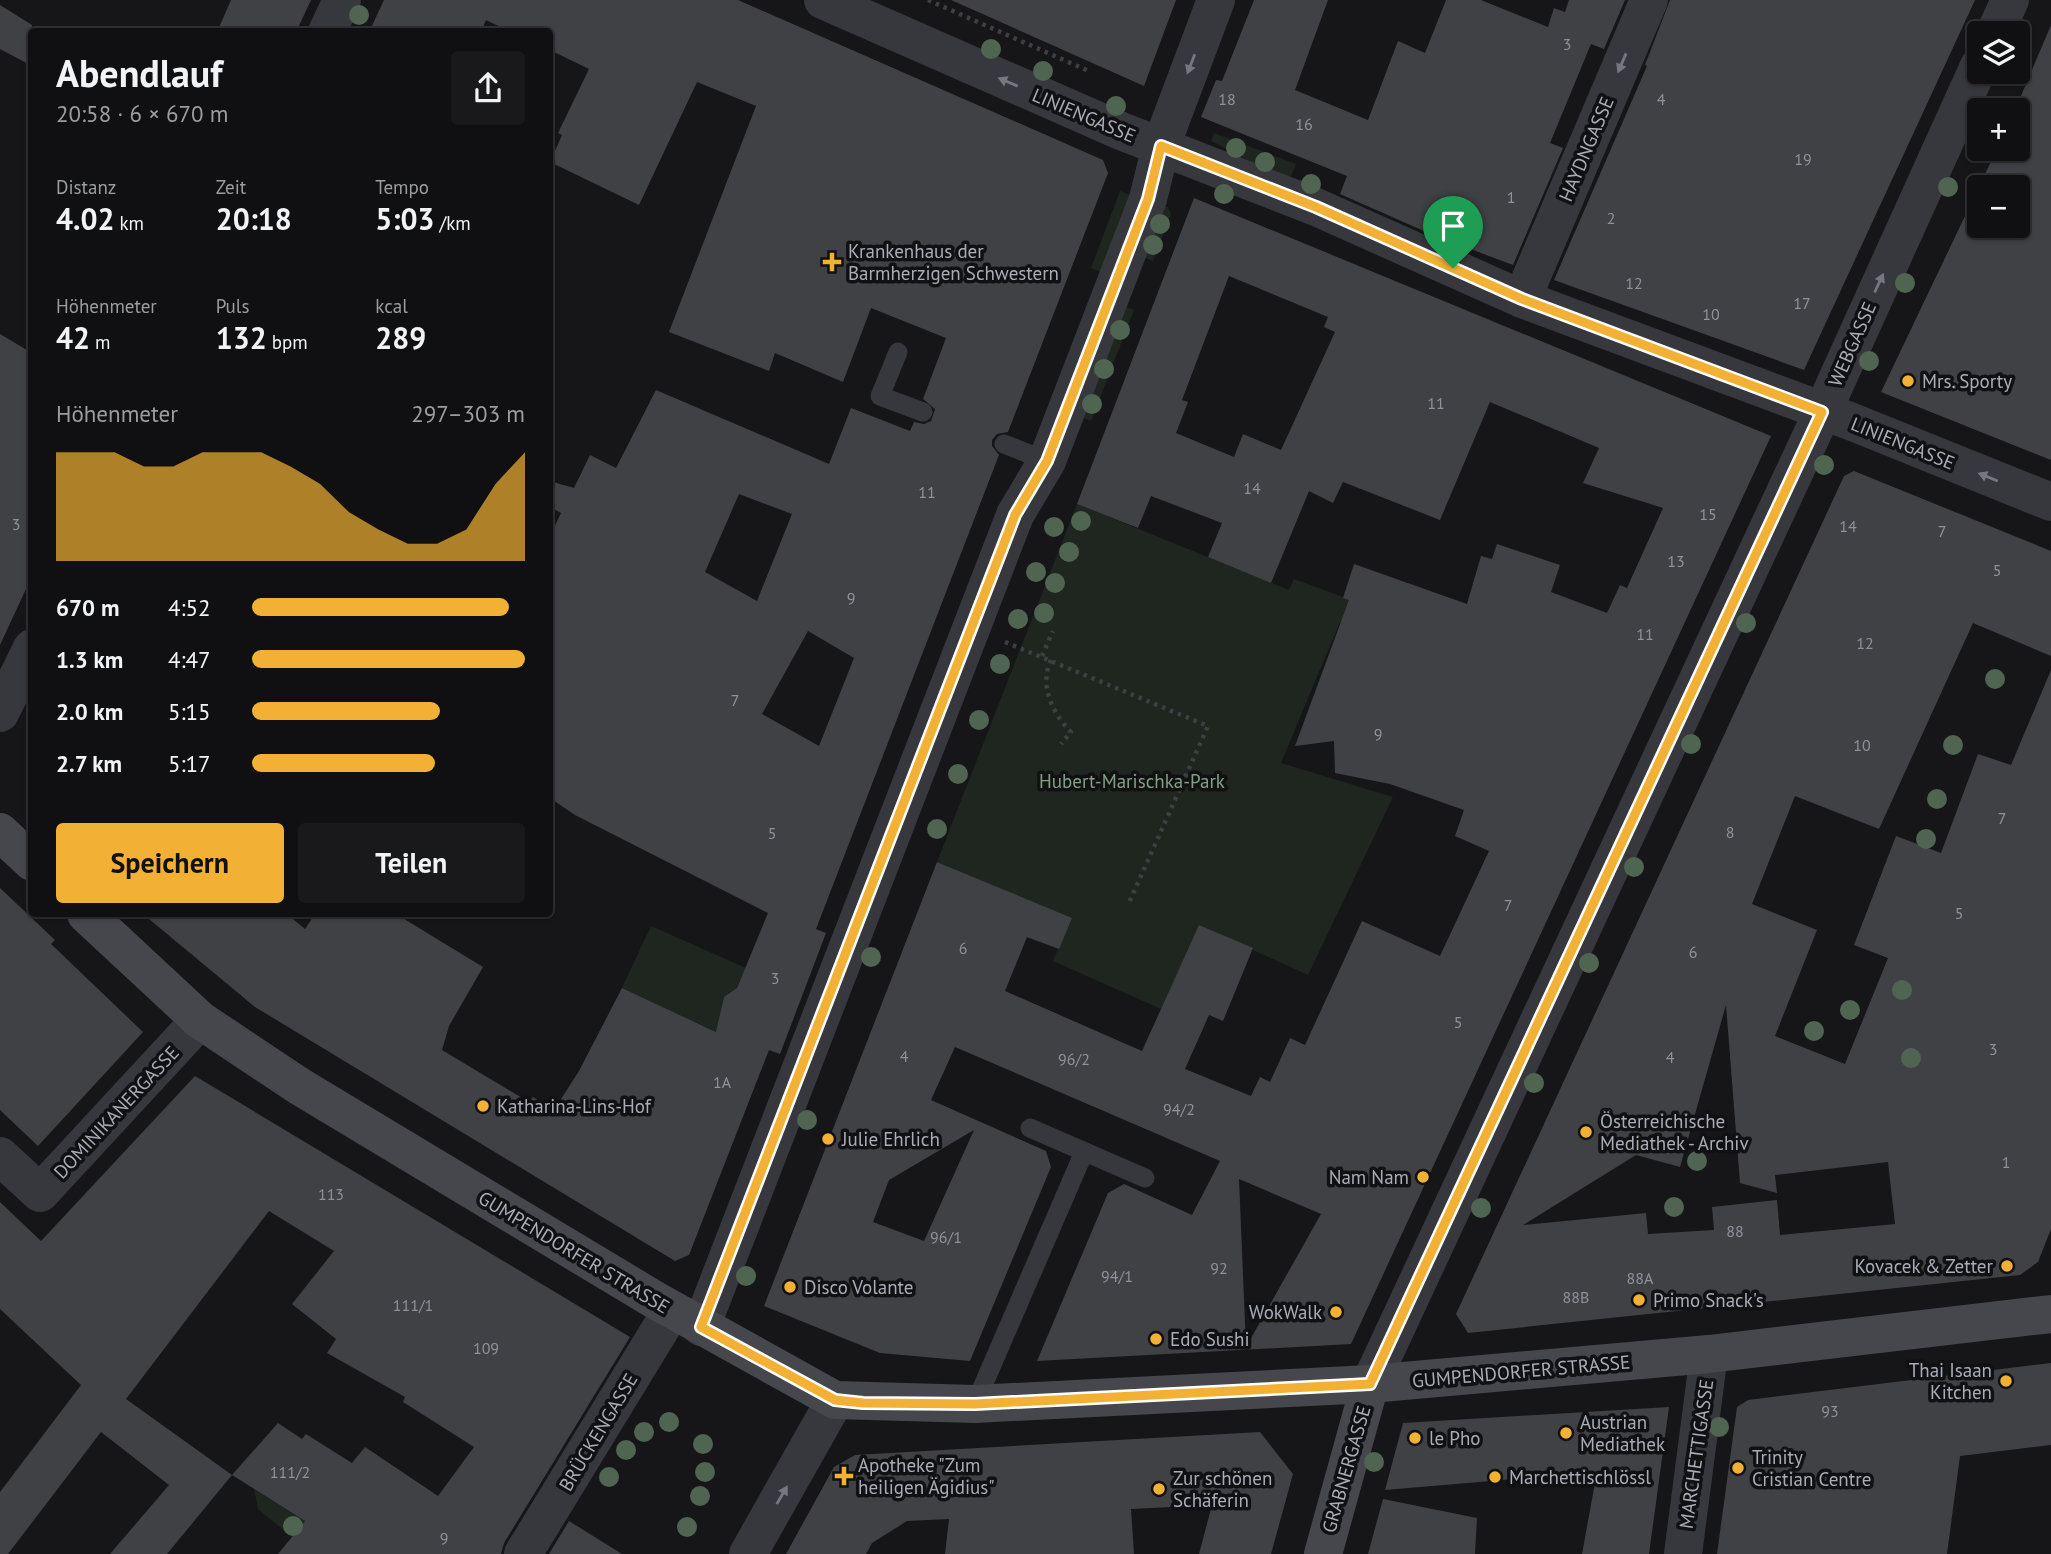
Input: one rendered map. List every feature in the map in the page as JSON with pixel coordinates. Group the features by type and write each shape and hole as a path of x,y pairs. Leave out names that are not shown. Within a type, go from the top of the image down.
{"street":[{"path":"329,28 342,0"},
{"name":"LINIENGASSE","path":"823,0 852,16 1161,146 1316,207 1522,299 2051,502"},
{"name":"BRÜCKENGASSE","path":"523,1554 686,1319 972,630 1019,505 1047,461 1148,199 1161,146 1216,0"},
{"name":"HAYDNGASSE","path":"1522,299 1649,0"},
{"path":"2000,21 2010,0"},
{"name":"WEBGASSE","path":"1370,1384 1822,412 1971,84"},
{"path":"0,713 28,656"},
{"path":"0,832 28,858"},
{"name":"GUMPENDORFER STRASSE","path":"89,917 200,1020 299,1086 686,1319 835,1400 975,1404 1370,1384 1709,1354 2051,1314"},
{"name":"DOMINIKANERGASSE","path":"0,1156 40,1194 200,1020"},
{"name":"MARCHETTIGASSE","path":"1683,1554 1709,1354"},
{"name":"GRABNERGASSE","path":"1323,1554 1370,1384"},
{"path":"748,1554 835,1400"}],"lane":[{"path":"898,352 880,396 923,412"},
{"path":"1004,444 1047,461"},
{"path":"1030,1128 1145,1178"},
{"path":"975,1404 1084,1152"}],"path":[{"path":"928,0 1093,74"},
{"path":"972,630 1042,656 1208,726 1128,905"},
{"path":"1042,656 1053,631"},
{"path":"1051,660 1045,678 1047,689 1056,714 1071,732 1061,744"}],"green space":[{"path":"1214,133 1296,164 1289,181 1211,141"},
{"path":"1120,191 1138,198 1109,275 1091,268"},
{"path":"1161,204 1168,207 1171,214 1153,261 1140,256"},
{"path":"1123,306 1134,310 1091,421 1079,416"},
{"name":"Hubert-Marischka-Park","path":"1077,504 1289,590 1294,579 1427,628 1412,656 1340,622 1281,763 1393,797 1308,975 1200,926 1161,1009 1053,961 1071,918 937,862"},
{"path":"651,926 746,968 737,988 724,997 722,1004 728,1010 719,1033 622,988"},
{"path":"254,1489 305,1521 292,1537 258,1509"}],"building":[{"path":"231,0 311,0 298,28 219,28"},
{"path":"384,0 738,0 1103,160 1108,173 1008,432 997,434 992,440 992,446 999,455 816,929 826,933 780,1054 769,1050 689,1255 675,1261 255,1007 147,917 291,917 305,929 313,917 401,917 483,967 449,1026 442,1050 529,1102 533,1097 554,1110 579,1071 622,988 716,1032 724,997 737,988 768,913 575,815 553,800 553,530 561,513 553,509 553,482 574,488 590,455 616,468 656,390 829,464 851,408 910,431 914,422 924,424 931,421 935,409 923,399 946,338 871,308 843,382 775,353 769,371 669,332 756,106 697,82 639,205 553,163 553,155 562,135 558,133 589,69 553,51 553,28 503,28 486,20 483,28 371,28","holes":["739,494 792,514 757,601 705,572","808,631 854,658 819,746 762,714"]},
{"path":"951,0 1176,0 1144,86"},
{"path":"1254,0 1328,0 1295,90 1368,120 1398,41 1425,53 1446,0 1481,0 1548,27 1554,8 1565,12 1569,0 1625,0 1604,49 1591,44 1550,143 1563,148 1513,265 1433,235 1340,194 1347,176 1201,117 1216,80 1222,81"},
{"path":"1670,0 1975,0 1804,370 1554,280 1647,66 1645,65"},
{"path":"0,5 32,25 32,28 28,28 28,64 0,49"},
{"path":"2051,25 2051,460 1881,392 1967,212 1967,238 2030,238 2030,175 1985,175 1991,161 2030,161 2030,98 2020,98 2026,84 2030,84 2030,75"},
{"path":"1194,198 1771,436 1351,1344 1037,1361 1108,1193 1124,1184 1192,1215 1220,1161 955,1047 931,1100 1046,1151 1051,1167 970,1361 880,1353 764,1306 937,862 1072,918 1059,949 1027,937 1005,991 1142,1051 1199,925 1253,948 1223,1021 1209,1015 1185,1069 1251,1096 1260,1077 1270,1082 1290,1038 1305,1045 1362,921 1440,956 1489,851 1455,836 1464,810 1390,784 1335,773 1334,741 1295,746 1349,600 1343,598 1354,564 1467,604 1481,556 1492,559 1497,544 1560,565 1551,592 1607,613 1620,585 1627,588 1663,508 1583,483 1599,448 1490,402 1440,520 1343,482 1333,503 1309,491 1271,583 1208,557 1222,523 1151,496 1138,528 1077,504","holes":["1229,276 1328,317 1324,327 1335,332 1281,450 1243,434 1234,457 1176,433 1188,402 1182,400","974,1130 924,1241 873,1222 889,1180","1239,1179 1321,1214 1246,1347"]},
{"path":"0,334 28,351 28,585 0,645"},
{"path":"1854,471 2051,551 2051,656 1973,623 1879,829 1795,796 1752,904 1817,930 1775,1036 1845,1064 1888,958 1854,945 1896,836 1941,853 1978,754 2011,765 2051,670 2051,1229 2038,1262 2020,1275 1468,1333 1456,1314 1844,476","holes":["1726,1005 1740,1183 1777,1193 1775,1175 1888,1162 1895,1224 1780,1235 1777,1200 1712,1207 1714,1230 1648,1234 1646,1213 1523,1225 1636,1155 1680,1167"]},
{"path":"0,888 55,940 51,944 143,1032 38,1146 0,1110"},
{"path":"195,1076 630,1337 504,1543 501,1554 278,1554 305,1521 232,1475 167,1554 110,1554 169,1485 101,1432 8,1554 0,1554 0,1492 81,1385 0,1309 0,1202 41,1241","holes":["269,1211 334,1251 292,1304 336,1339 327,1353 405,1397 403,1402 474,1447 438,1496 365,1447 352,1463 306,1434 302,1439 278,1423 232,1475 126,1399"]},
{"path":"2051,1363 2051,1445 1960,1456 1947,1554 1717,1554 1737,1407 1748,1400"},
{"name":"Marchettischlössl","path":"1669,1407 1649,1554 1582,1554 1597,1472 1385,1490 1403,1423"},
{"path":"1260,1432 1293,1474 1271,1554 1199,1554 1212,1505 1131,1509 1134,1554 945,1554 949,1519 907,1521 872,1543 866,1554 786,1554 834,1467 855,1455"},
{"path":"1383,1499 1477,1518 1475,1554 1368,1554"},
{"path":"569,1521 622,1554 549,1554"}],"place":[{"name":"Krankenhaus der Barmherzigen Schwestern","path":"832,262"},
{"name":"Mrs. Sporty","path":"1908,381"},
{"name":"Katharina-Lins-Hof","path":"483,1106"},
{"name":"Österreichische Mediathek - Archiv","path":"1586,1132"},
{"name":"Julie Ehrlich","path":"828,1139"},
{"name":"Nam Nam","path":"1423,1177"},
{"name":"Kovacek & Zetter","path":"2007,1266"},
{"name":"Disco Volante","path":"790,1287"},
{"name":"Primo Snack's","path":"1639,1300"},
{"name":"WokWalk","path":"1336,1312"},
{"name":"Edo Sushi","path":"1156,1339"},
{"name":"Thai Isaan Kitchen","path":"2006,1381"},
{"name":"Austrian Mediathek","path":"1566,1433"},
{"name":"le Pho","path":"1415,1438"},
{"name":"Trinity Cristian Centre","path":"1738,1468"},
{"name":"Apotheke \"Zum heiligen Ägidius\"","path":"844,1476"},
{"name":"Marchettischlössl","path":"1495,1477"},
{"name":"Zur schönen Schäferin","path":"1159,1489"}],"route":[{"path":"1161,146 1316,207 1453,268 1522,299 1822,412 1370,1384 975,1404 863,1403 835,1400 701,1327 1015,515 1047,461 1148,199 1161,146"}]}
